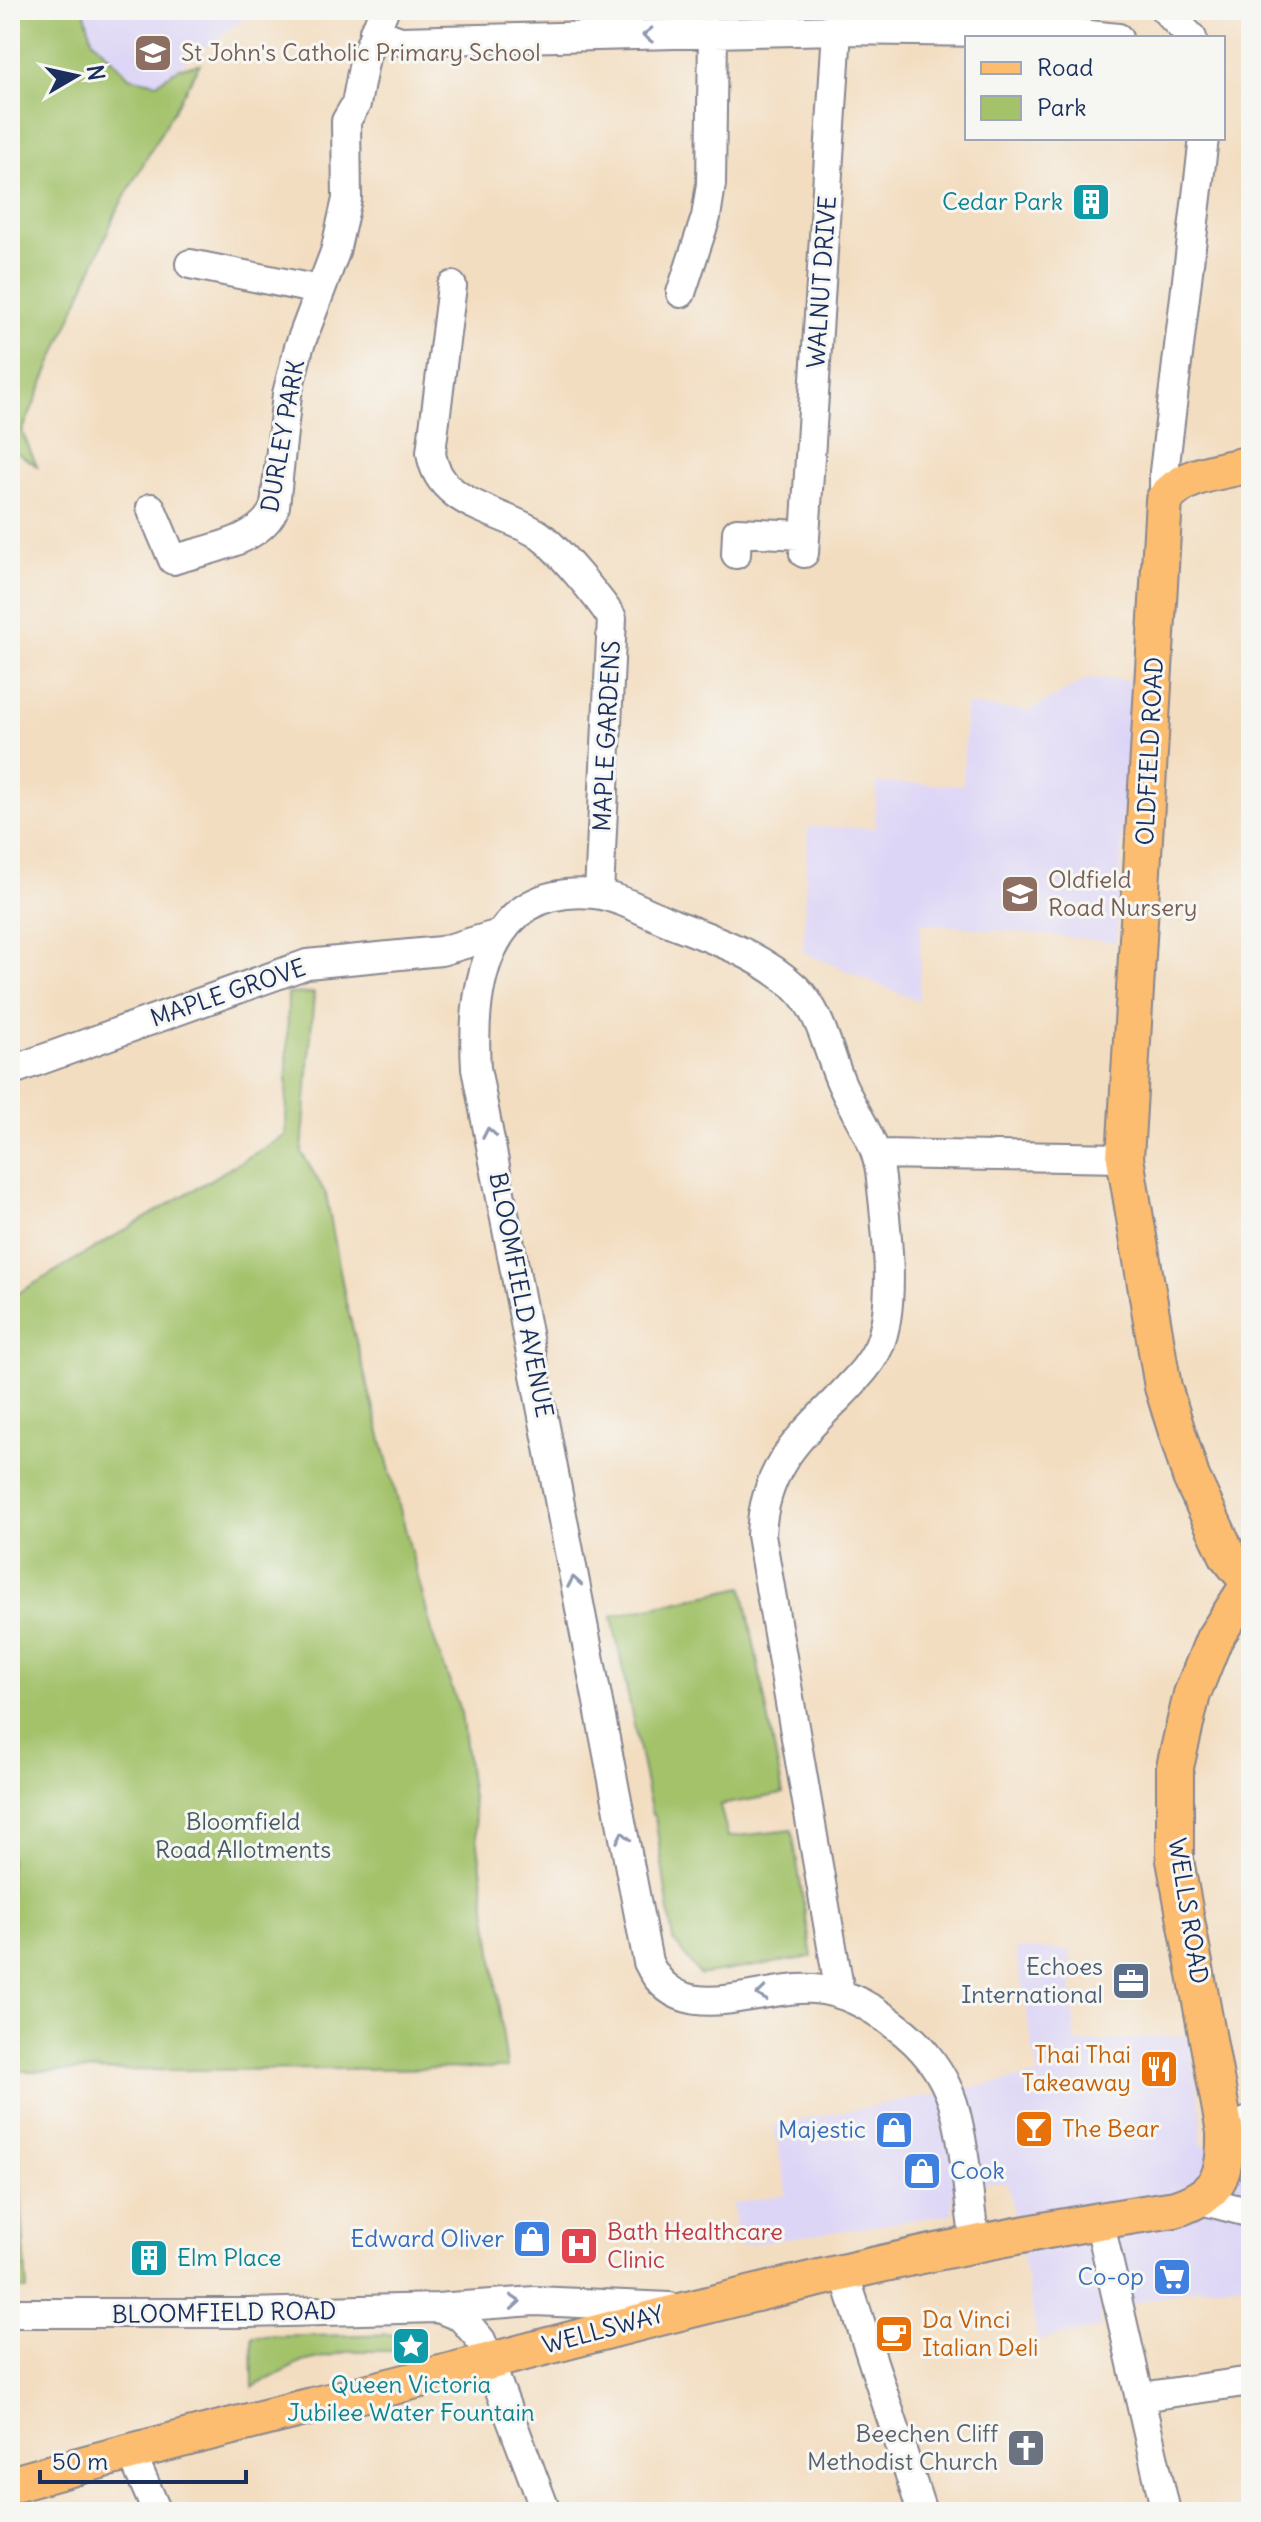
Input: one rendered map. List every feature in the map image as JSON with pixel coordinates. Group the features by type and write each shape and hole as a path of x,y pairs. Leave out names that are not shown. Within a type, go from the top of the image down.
{"main road":[{"path":"1164,500 1187,479 1251,464"},
{"name":"OLDFIELD ROAD","path":"1164,500 1125,1158 1163,1387 1191,1477 1228,1556 1250,1583"},
{"name":"WELLS ROAD","path":"1201,2200 1216,2184 1238,2126 1175,1860 1175,1767 1192,1694 1214,1639 1250,1583"},
{"name":"WELLSWAY","path":"10,2485 130,2450 843,2270 1099,2220 1175,2209 1201,2200"}],"street":[{"path":"1165,10 1190,36"},
{"path":"379,21 400,41 837,30 1099,36"},
{"name":"DURLEY PARK","path":"151,508 173,560 256,532 270,521 275,506 287,394 299,347 335,252 347,199 346,121 356,104 365,57 379,21"},
{"name":"WALNUT DRIVE","path":"736,554 737,532 805,544 837,30"},
{"path":"684,293 706,217 711,184 713,33"},
{"name":"OLDFIELD ROAD","path":"1164,500 1164,472 1204,140"},
{"path":"190,264 319,290"},
{"name":"MAPLE GARDENS","path":"452,286 431,452 433,472 445,489 540,535 602,602 612,618 614,632 599,894"},
{"name":"BLOOMFIELD AVENUE","path":"840,1993 761,1535 762,1507 778,1468 801,1434 867,1368 885,1326 889,1298 878,1154 839,1077 821,1026 798,990 745,951 599,894 575,893 537,902 499,934 487,958 475,1004 476,1068 648,1962 657,1981 685,1999 705,2002 811,1989 840,1993 875,2009 918,2043 938,2072 953,2103 975,2243"},
{"name":"MAPLE GROVE","path":"10,1071 307,964 441,951 499,934"},
{"path":"878,1154 1125,1158"},
{"path":"1201,2200 1251,2213"},
{"path":"1099,2220 1166,2512"},
{"path":"843,2270 922,2512"},
{"name":"BLOOMFIELD ROAD","path":"10,2313 78,2315 437,2308 535,2301 687,2308"},
{"path":"437,2308 467,2324 481,2340 546,2512"},
{"path":"1141,2397 1251,2381"},
{"path":"130,2450 157,2512"}],"shaded area":[{"name":"St John's Catholic Primary School","path":"84,10 256,10 156,83 131,76 92,39"},
{"path":"1089,678 1131,681 1116,942 921,923 919,1002 803,952 808,827 875,828 877,783 963,785 966,705 1029,711"},
{"path":"1015,1949 1070,1950 1075,2043 1187,2035 1202,2115 1201,2145 1240,2145 1251,2136 1251,2284 1204,2287 1143,2301 1099,2314 1100,2328 1038,2340 1008,2183 954,2182 952,2214 739,2246 733,2204 787,2194 774,2125 1038,2075"}],"green space":[{"path":"10,10 84,10 92,39 129,77 157,83 179,68 200,64 116,212 22,432 37,466 10,448"},
{"name":"Bloomfield Road Allotments","path":"314,993 302,1153 326,1194 346,1303 434,1639 461,1713 507,2068 20,2071 10,1979 10,1298 286,1135 288,994"},
{"path":"743,1587 783,1794 720,1805 728,1837 792,1830 812,1957 700,1975 673,1940 655,1816 652,1815 612,1616"},
{"path":"10,2027 27,2290 10,2289"},
{"path":"411,2334 416,2345 413,2351 350,2351 302,2362 253,2387 252,2337"}],"place":[{"name":"St John's Catholic Primary School","path":"153,53"},
{"name":"Cedar Park","path":"1091,202"},
{"name":"Oldfield Road Nursery","path":"1020,894"},
{"name":"Echoes International","path":"1131,1981"},
{"name":"Thai Thai Takeaway","path":"1159,2069"},
{"name":"The Bear","path":"1034,2129"},
{"name":"Majestic","path":"894,2130"},
{"name":"Cook","path":"922,2171"},
{"name":"Edward Oliver","path":"532,2239"},
{"name":"Bath Healthcare Clinic","path":"579,2246"},
{"name":"Elm Place","path":"149,2258"},
{"name":"Co-op","path":"1172,2277"},
{"name":"Da Vinci Italian Deli","path":"894,2334"},
{"name":"Queen Victoria Jubilee Water Fountain","path":"411,2346"},
{"name":"Beechen Cliff Methodist Church","path":"1026,2448"}]}
